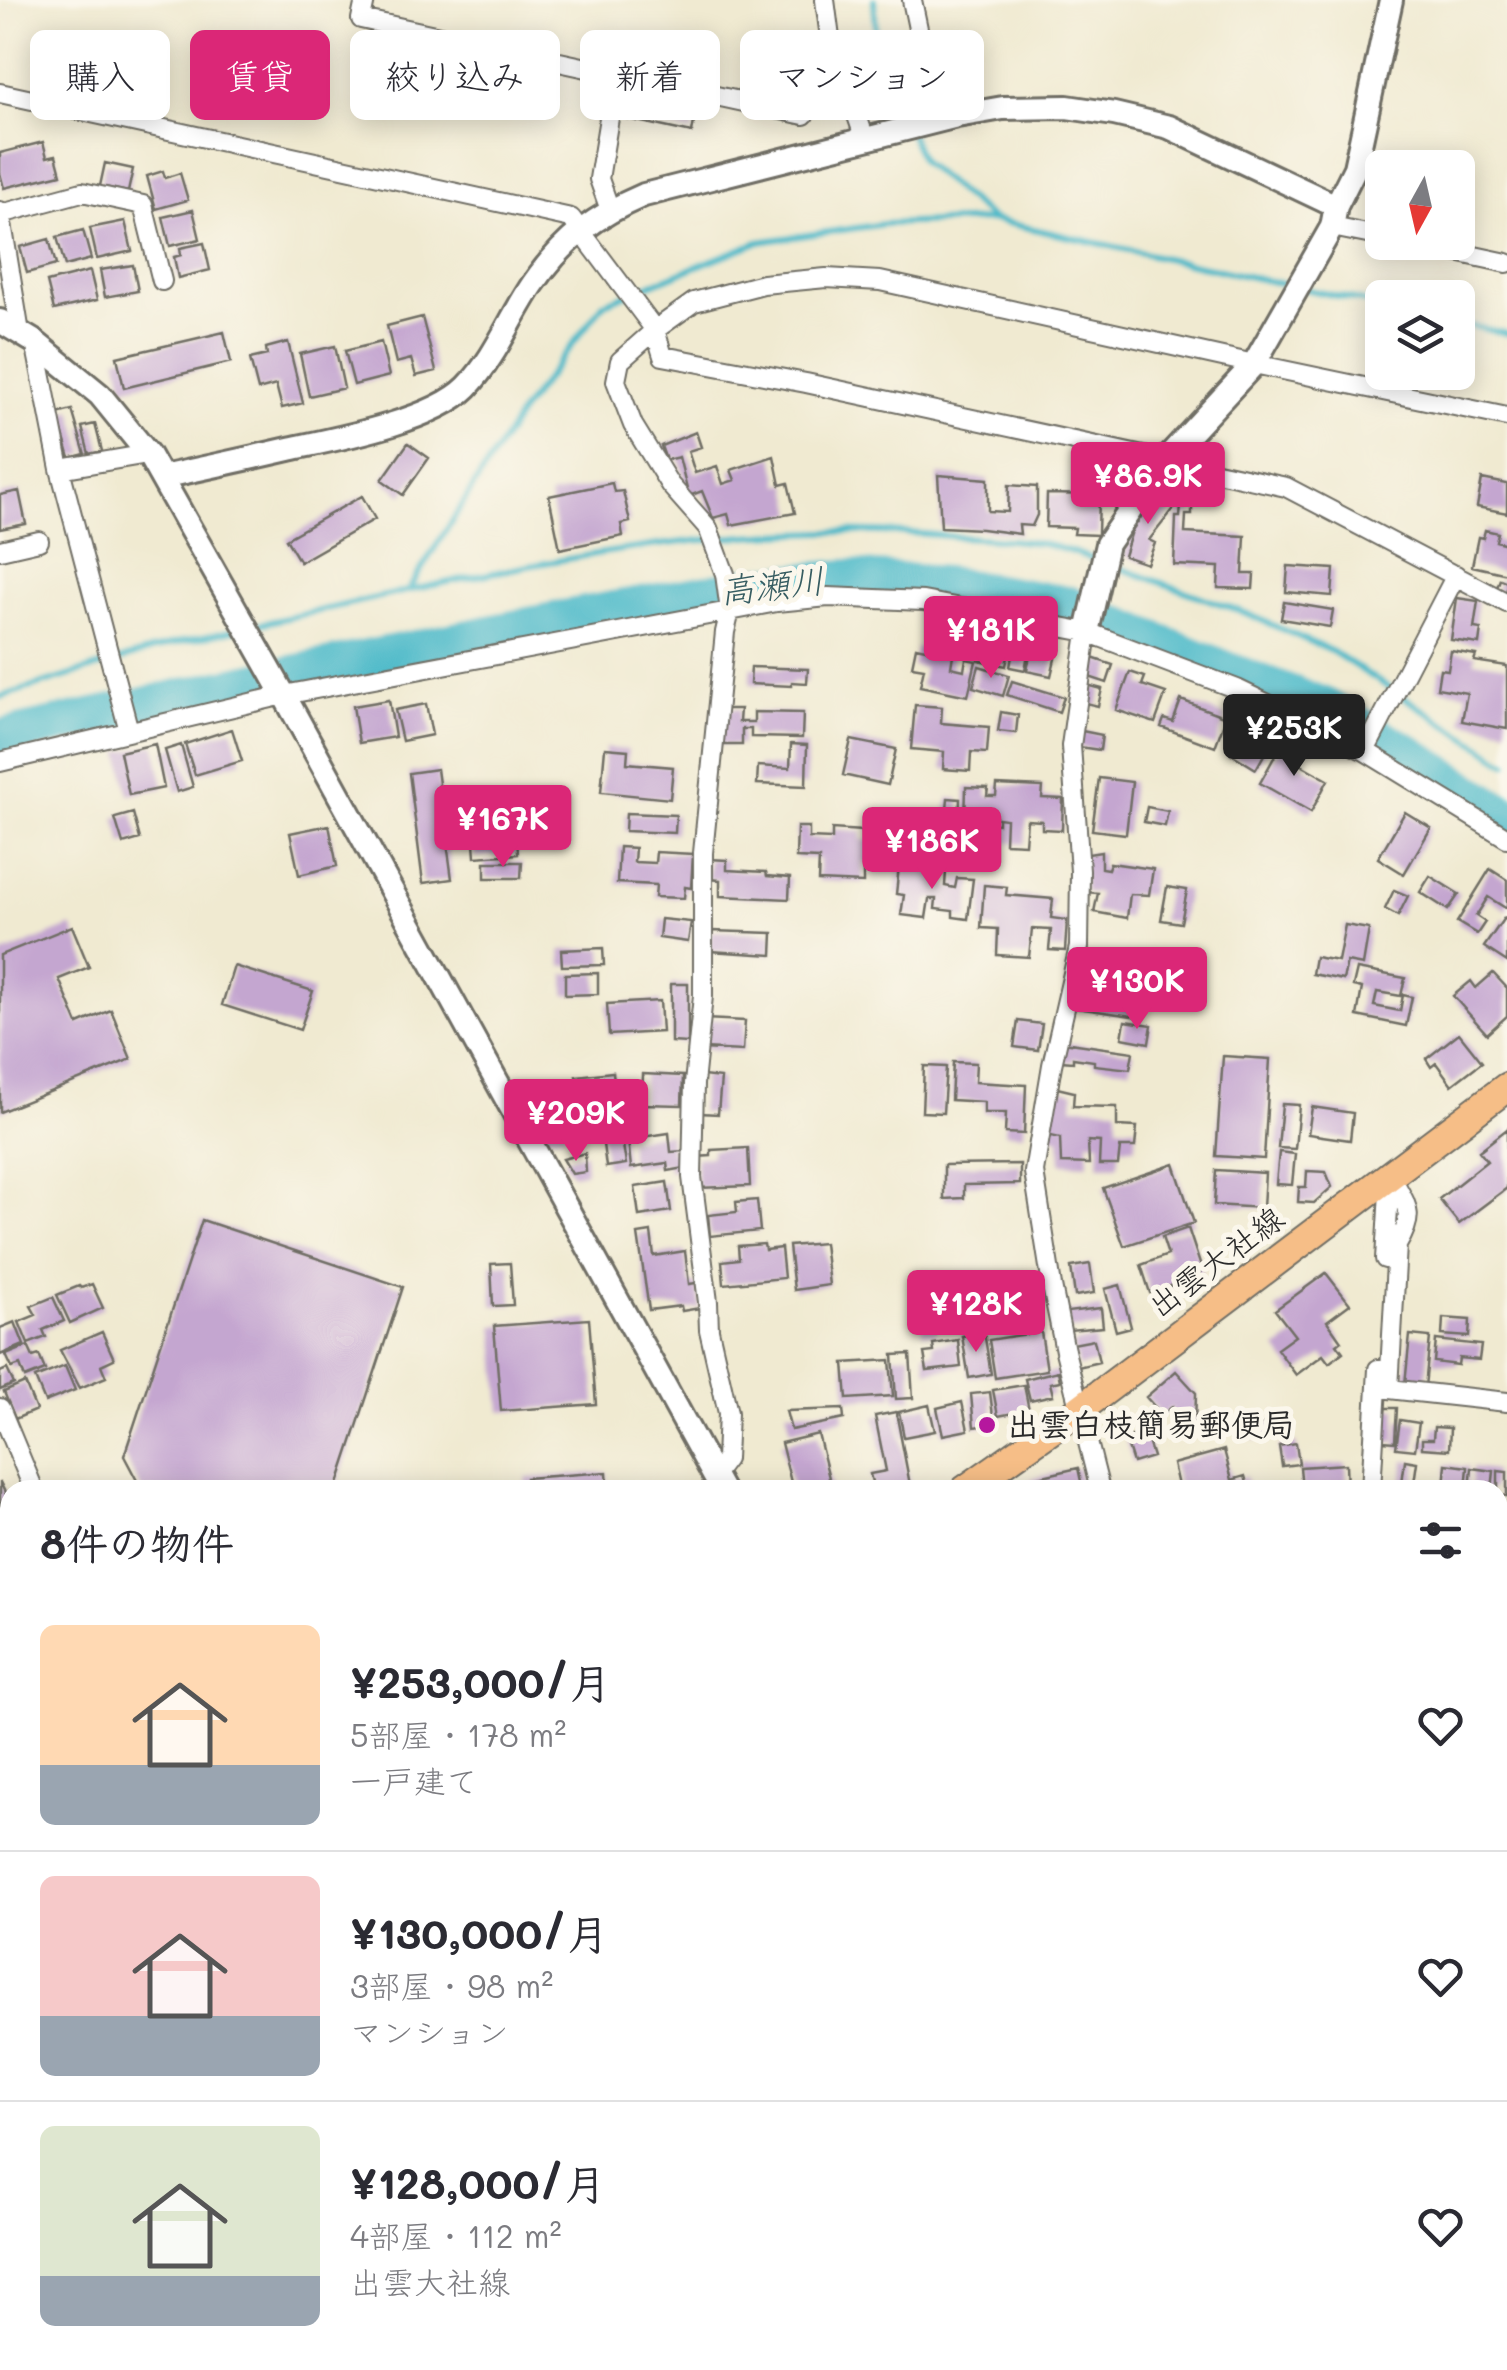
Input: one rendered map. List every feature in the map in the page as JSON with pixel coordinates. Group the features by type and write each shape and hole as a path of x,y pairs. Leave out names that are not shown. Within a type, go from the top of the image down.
{"main road":[{"name":"出雲大社線","path":"980,1480 1079,1410 1507,1086"}],"street":[{"path":"364,0 360,19 580,67"},
{"path":"825,0 830,38 865,139"},
{"path":"912,0 918,30"},
{"path":"1097,1480 1052,1286 1034,1172 1052,1066 1079,948 1080,871 1071,746 1087,632 1107,544 1165,460 1254,364 1334,216 1355,168 1391,0"},
{"path":"0,93 571,218 655,330 663,356 806,383 1286,487 1507,603"},
{"path":"984,111 1068,107 1169,127 1365,230"},
{"path":"609,120 599,179 610,210"},
{"path":"162,477 372,431 448,401 466,388 496,350 533,285 557,254 580,231 610,210 644,195 940,120"},
{"path":"129,731 60,469 18,332 0,212 82,192 143,206 162,281"},
{"path":"1475,255 1507,262"},
{"path":"719,1480 726,1459 728,1413 709,1330 692,1177 694,1084 703,996 702,853 730,612 724,574 708,528 670,485 632,425 616,381 620,360 694,302 763,284 826,278 880,281 1507,417"},
{"path":"18,332 100,396 148,454 717,1480"},
{"path":"60,469 148,454"},
{"path":"0,550 38,541"},
{"path":"1365,751 1456,575"},
{"path":"0,762 284,695 778,602 828,597 923,601 1087,632 1238,689 1365,751 1507,838"},
{"path":"1390,1174 1409,1214 1408,1227 1396,1245 1389,1388 1507,1402"},
{"path":"1371,1480 1390,1174"},
{"path":"0,1408 30,1480"}],"building":[{"path":"633,120 694,120 692,133"},
{"path":"43,142 47,157 56,155 61,174 4,188 0,153"},
{"path":"105,163 133,169 128,192 100,186"},
{"path":"163,171 165,178 180,173 188,200 156,209 147,176"},
{"path":"193,210 200,239 170,246 163,217"},
{"path":"125,221 132,251 97,259 90,228"},
{"path":"83,230 91,259 65,266 57,237"},
{"path":"49,239 56,265 27,273 20,247"},
{"path":"204,243 210,270 178,278 174,257 181,255 180,248"},
{"path":"133,265 138,291 105,297 100,270"},
{"path":"90,271 97,300 54,310 47,282"},
{"path":"422,317 436,371 416,376 411,359 396,363 387,326"},
{"path":"224,332 231,362 124,388 117,357"},
{"path":"288,342 303,403 282,408 276,385 258,390 250,359 267,355 266,348"},
{"path":"381,342 389,376 354,385 345,351"},
{"path":"335,346 344,388 309,396 300,354"},
{"path":"72,410 85,454 70,458 57,414"},
{"path":"95,424 102,451 89,454 82,427"},
{"path":"696,432 701,447 688,451 695,473 717,466 723,484 735,480 731,470 774,456 780,485 788,483 795,513 731,525 728,514 713,518 702,491 689,496 679,457 666,460 661,446"},
{"path":"408,443 429,458 403,495 382,480"},
{"path":"938,475 988,479 988,511 1008,512 1009,485 1037,487 1037,515 1032,526 1019,525 1020,534 941,527"},
{"path":"1482,479 1507,484 1507,513 1477,507"},
{"path":"612,483 614,492 623,491 630,522 621,524 623,536 560,549 549,496"},
{"path":"1158,490 1176,506 1149,540 1155,543 1147,564 1124,556 1137,515"},
{"path":"19,491 26,524 0,529 0,495"},
{"path":"1047,494 1099,495 1098,535 1074,534 1075,528 1046,527"},
{"path":"362,496 375,519 300,562 286,539"},
{"path":"1181,506 1192,506 1192,515 1186,515 1185,533 1245,536 1243,574 1254,574 1253,589 1218,588 1219,567 1174,565 1176,517 1180,517"},
{"path":"1485,530 1498,533 1496,541 1507,544 1507,574 1472,566 1478,537 1483,538"},
{"path":"1288,566 1334,569 1332,596 1286,592"},
{"path":"1500,579 1507,582 1507,594 1496,590"},
{"path":"1457,598 1478,601 1474,628 1481,629 1479,644 1451,640"},
{"path":"1284,602 1333,610 1330,627 1281,619"},
{"path":"959,625 981,629 977,657 954,654"},
{"path":"984,629 1012,635 1006,666 978,660"},
{"path":"1015,640 1030,643 1025,670 1010,667"},
{"path":"1033,640 1058,646 1051,676 1027,671"},
{"path":"916,647 953,655 951,667 964,670 966,659 976,661 968,696 920,686 924,668 912,666"},
{"path":"1451,651 1476,655 1474,661 1507,666 1507,729 1462,721 1467,693 1437,688 1440,669 1448,670"},
{"path":"1089,657 1113,665 1107,683 1083,675"},
{"path":"979,666 1009,675 1003,696 973,687"},
{"path":"751,667 808,669 807,683 750,684"},
{"path":"1130,672 1145,677 1142,685 1166,693 1155,723 1116,710"},
{"path":"1012,681 1064,697 1059,712 1007,695"},
{"path":"1083,684 1102,689 1098,706 1078,701"},
{"path":"389,700 395,737 359,743 353,706"},
{"path":"1181,700 1226,717 1215,747 1161,727 1164,719 1173,722"},
{"path":"426,704 432,735 402,741 395,710"},
{"path":"915,705 942,707 941,723 989,727 987,753 971,752 970,771 943,769 944,752 911,749"},
{"path":"720,709 740,709 739,722 754,722 754,712 803,713 802,738 751,737 751,729 742,729 742,745 719,745"},
{"path":"1001,712 1018,715 1016,733 998,731"},
{"path":"1249,720 1268,731 1263,740 1270,744 1256,769 1230,753"},
{"path":"232,729 242,761 195,775 185,744"},
{"path":"1082,731 1102,735 1100,750 1079,747"},
{"path":"851,740 896,749 888,785 843,775"},
{"path":"1282,743 1301,753 1296,762 1328,780 1311,812 1260,783"},
{"path":"155,744 164,788 129,795 120,752"},
{"path":"791,744 807,745 806,786 757,784 758,766 790,768"},
{"path":"181,745 193,787 177,792 165,750"},
{"path":"605,748 628,750 627,763 673,767 670,799 601,792"},
{"path":"437,769 452,879 423,883 409,773"},
{"path":"1099,778 1132,782 1126,834 1092,830"},
{"path":"997,785 1043,787 1042,798 1063,799 1062,830 1042,829 1042,821 1027,820 1025,844 1005,843 1006,819 998,818 998,824 965,822 966,787 988,788 987,796 996,796"},
{"path":"948,798 960,799 959,820 946,819"},
{"path":"1147,807 1168,811 1165,826 1144,822"},
{"path":"1405,812 1431,828 1404,874 1378,858"},
{"path":"133,813 140,839 123,844 115,818"},
{"path":"516,813 518,854 475,857 472,816"},
{"path":"626,813 676,815 675,833 625,831"},
{"path":"329,825 337,866 299,875 290,833"},
{"path":"797,827 809,827 809,838 832,839 832,829 862,831 862,840 886,841 885,864 863,863 863,883 818,881 819,859 796,858"},
{"path":"619,847 635,848 634,862 655,863 656,852 693,854 691,888 685,887 684,898 655,897 656,885 617,883"},
{"path":"1101,852 1101,868 1108,869 1110,863 1153,869 1149,895 1130,894 1127,918 1094,912 1098,893 1085,892 1082,855"},
{"path":"709,859 727,860 727,870 790,878 789,899 720,896 720,880 708,879"},
{"path":"485,862 522,862 521,878 485,878"},
{"path":"899,866 946,871 945,886 955,888 957,878 973,879 968,919 953,917 953,911 935,909 936,899 929,899 926,918 901,915 904,895 896,894"},
{"path":"1490,869 1507,880 1507,909 1488,897 1476,916 1485,922 1477,934 1457,922"},
{"path":"1430,876 1459,894 1448,910 1420,892"},
{"path":"984,885 1007,887 1006,895 1053,899 1051,918 1067,920 1065,951 1049,950 1051,930 1032,929 1029,957 997,955 998,929 981,928"},
{"path":"1167,887 1187,890 1181,923 1161,920"},
{"path":"1394,890 1408,896 1398,916 1385,909"},
{"path":"1504,918 1507,920 1507,962 1484,947"},
{"path":"661,919 691,922 688,942 659,938"},
{"path":"1345,925 1369,929 1363,965 1347,962 1343,980 1312,974 1315,957 1338,961"},
{"path":"72,926 89,967 59,979 78,1024 111,1010 131,1059 0,1112 0,955"},
{"path":"711,931 773,933 772,955 710,951"},
{"path":"603,948 604,965 562,966 561,950"},
{"path":"234,966 313,991 300,1030 222,1005"},
{"path":"1357,969 1405,978 1401,996 1377,992 1374,1006 1400,1011 1403,995 1412,997 1406,1026 1357,1016 1362,988 1353,986"},
{"path":"1080,970 1135,975 1132,991 1142,992 1139,1017 1069,1007"},
{"path":"598,973 598,994 565,995 565,974"},
{"path":"1493,973 1507,988 1507,1016 1487,1034 1453,996 1471,981 1476,988"},
{"path":"671,984 688,984 688,1043 671,1042"},
{"path":"660,1001 662,1032 609,1035 607,1004"},
{"path":"704,1019 745,1021 743,1051 703,1049"},
{"path":"1018,1021 1042,1024 1038,1050 1014,1047"},
{"path":"1125,1021 1152,1025 1149,1043 1122,1038"},
{"path":"1459,1033 1482,1062 1452,1085 1436,1063 1431,1067 1426,1059"},
{"path":"1063,1042 1133,1052 1130,1069 1073,1058 1073,1062 1061,1061"},
{"path":"1223,1056 1270,1059 1264,1159 1216,1156"},
{"path":"953,1062 976,1063 975,1082 1026,1085 1024,1134 1005,1133 1006,1113 984,1113 984,1102 951,1100"},
{"path":"924,1066 946,1067 943,1113 922,1112"},
{"path":"613,1072 616,1098 580,1103 576,1076"},
{"path":"643,1074 683,1076 682,1105 642,1104"},
{"path":"703,1076 721,1078 718,1114 700,1113"},
{"path":"560,1087 564,1135 544,1137 527,1104 540,1097 539,1089"},
{"path":"1053,1087 1074,1092 1073,1106 1117,1107 1117,1126 1137,1127 1135,1147 1120,1147 1118,1165 1099,1165 1100,1142 1088,1141 1089,1164 1061,1163 1060,1138 1046,1135"},
{"path":"577,1092 580,1121 566,1122 563,1093"},
{"path":"1282,1104 1299,1105 1295,1149 1278,1148"},
{"path":"1312,1107 1353,1113 1350,1140 1308,1134"},
{"path":"620,1126 626,1164 606,1167 601,1129"},
{"path":"1507,1129 1507,1188 1459,1224 1439,1199 1487,1161 1479,1151"},
{"path":"669,1133 671,1152 683,1151 685,1168 668,1171 667,1163 631,1168 628,1139"},
{"path":"748,1148 750,1186 697,1188 696,1157 711,1156 711,1150"},
{"path":"1279,1152 1295,1154 1292,1185 1276,1184"},
{"path":"585,1153 586,1172 572,1174 563,1159"},
{"path":"1020,1164 1020,1184 964,1185 964,1198 944,1199 944,1165"},
{"path":"1174,1164 1194,1223 1124,1246 1103,1188"},
{"path":"1216,1170 1265,1173 1263,1208 1214,1205"},
{"path":"1307,1171 1326,1172 1332,1187 1314,1203 1298,1202 1299,1187 1306,1187"},
{"path":"667,1182 671,1211 639,1216 635,1187"},
{"path":"757,1200 760,1231 710,1236 708,1215 737,1212 736,1202"},
{"path":"202,1220 403,1287 339,1480 137,1480 124,1456"},
{"path":"1188,1228 1202,1270 1197,1277 1150,1293 1141,1265 1168,1255 1162,1237"},
{"path":"651,1232 654,1256 685,1251 689,1284 696,1283 700,1308 649,1310 638,1234"},
{"path":"824,1243 829,1285 794,1290 789,1246"},
{"path":"764,1244 765,1250 781,1248 784,1278 724,1284 722,1261 739,1259 738,1246"},
{"path":"510,1263 513,1305 493,1306 491,1264"},
{"path":"1090,1264 1094,1293 1075,1296 1071,1267"},
{"path":"1326,1273 1350,1304 1327,1321 1341,1341 1337,1344 1343,1352 1329,1363 1323,1355 1296,1375 1277,1349 1295,1336 1275,1310"},
{"path":"92,1284 103,1308 70,1323 57,1295"},
{"path":"1120,1285 1131,1327 1116,1331 1105,1289"},
{"path":"53,1297 64,1321 43,1330 46,1337 28,1344 19,1322 36,1315 31,1306"},
{"path":"1101,1308 1103,1327 1069,1330 1067,1312"},
{"path":"1443,1318 1470,1320 1469,1337 1442,1335"},
{"path":"589,1319 596,1404 501,1411 494,1326"},
{"path":"924,1320 938,1322 936,1335 922,1333"},
{"path":"15,1322 24,1345 0,1355 0,1328"},
{"path":"102,1332 114,1359 101,1365 106,1377 80,1388 60,1350"},
{"path":"984,1332 991,1374 969,1378 962,1336"},
{"path":"1041,1332 1047,1370 995,1378 989,1340"},
{"path":"1410,1335 1430,1337 1425,1387 1405,1385"},
{"path":"958,1340 961,1367 927,1371 924,1353 934,1352 933,1344"},
{"path":"1094,1340 1099,1362 1078,1367 1073,1344"},
{"path":"1436,1340 1481,1345 1479,1360 1459,1358 1458,1365 1434,1362"},
{"path":"28,1346 33,1357 39,1355 45,1370 25,1378 20,1365 12,1368 6,1355"},
{"path":"910,1354 913,1398 896,1399 893,1355"},
{"path":"890,1360 893,1396 847,1399 844,1363"},
{"path":"65,1366 75,1390 45,1402 35,1378"},
{"path":"7,1369 14,1384 0,1390 0,1372"},
{"path":"1058,1371 1060,1381 1050,1383 1053,1395 1030,1400 1025,1379"},
{"path":"1176,1371 1196,1393 1195,1426 1171,1425 1172,1407 1162,1415 1146,1397"},
{"path":"25,1383 36,1410 15,1419 4,1392"},
{"path":"1024,1385 1029,1410 998,1416 993,1390"},
{"path":"990,1392 994,1424 974,1427 971,1394"},
{"path":"962,1402 968,1430 943,1435 937,1408"},
{"path":"929,1405 935,1431 904,1437 899,1412"},
{"path":"1385,1408 1397,1408 1395,1442 1383,1441"},
{"path":"843,1409 844,1419 791,1430 786,1411"},
{"path":"896,1412 909,1480 872,1480 870,1474 886,1471 875,1416"},
{"path":"1400,1420 1419,1423 1415,1450 1396,1448"},
{"path":"1275,1423 1276,1438 1253,1440 1252,1425"},
{"path":"1434,1427 1450,1428 1449,1450 1422,1448 1422,1439 1433,1439"},
{"path":"1145,1432 1153,1457 1133,1463 1125,1438"},
{"path":"818,1434 830,1480 790,1480 781,1443"},
{"path":"1296,1443 1299,1464 1282,1466 1279,1446"},
{"path":"1224,1450 1232,1480 1177,1480 1173,1464"},
{"path":"1405,1460 1417,1462 1414,1480 1402,1480"},
{"path":"1346,1464 1347,1480 1301,1480 1300,1467"},
{"path":"1446,1464 1468,1467 1467,1480 1445,1480"},
{"path":"1078,1468 1081,1480 1030,1480"},
{"path":"1472,1468 1494,1471 1493,1480 1471,1480"},
{"path":"1498,1471 1507,1472 1507,1480 1498,1480"},
{"path":"607,1472 607,1480 526,1480"}],"waterway":[{"path":"874,0 877,44 907,123"},
{"path":"911,135 921,161 993,220"},
{"path":"409,589 520,413 604,303 758,242 884,224 993,220 1365,302"},
{"path":"1475,327 1507,334"},
{"path":"251,626 423,587 597,554 772,534 860,532 1010,540 1052,546 1097,560"},
{"path":"1109,564 1243,612 1333,652 1507,763"},
{"name":"高瀬川","path":"0,738 562,619 748,586 846,578 948,585 1070,605 1324,706 1406,751 1507,815"},
{"path":"0,697 172,644 239,629"}],"place":[{"name":"出雲白枝簡易郵便局","path":"987,1425"}]}
